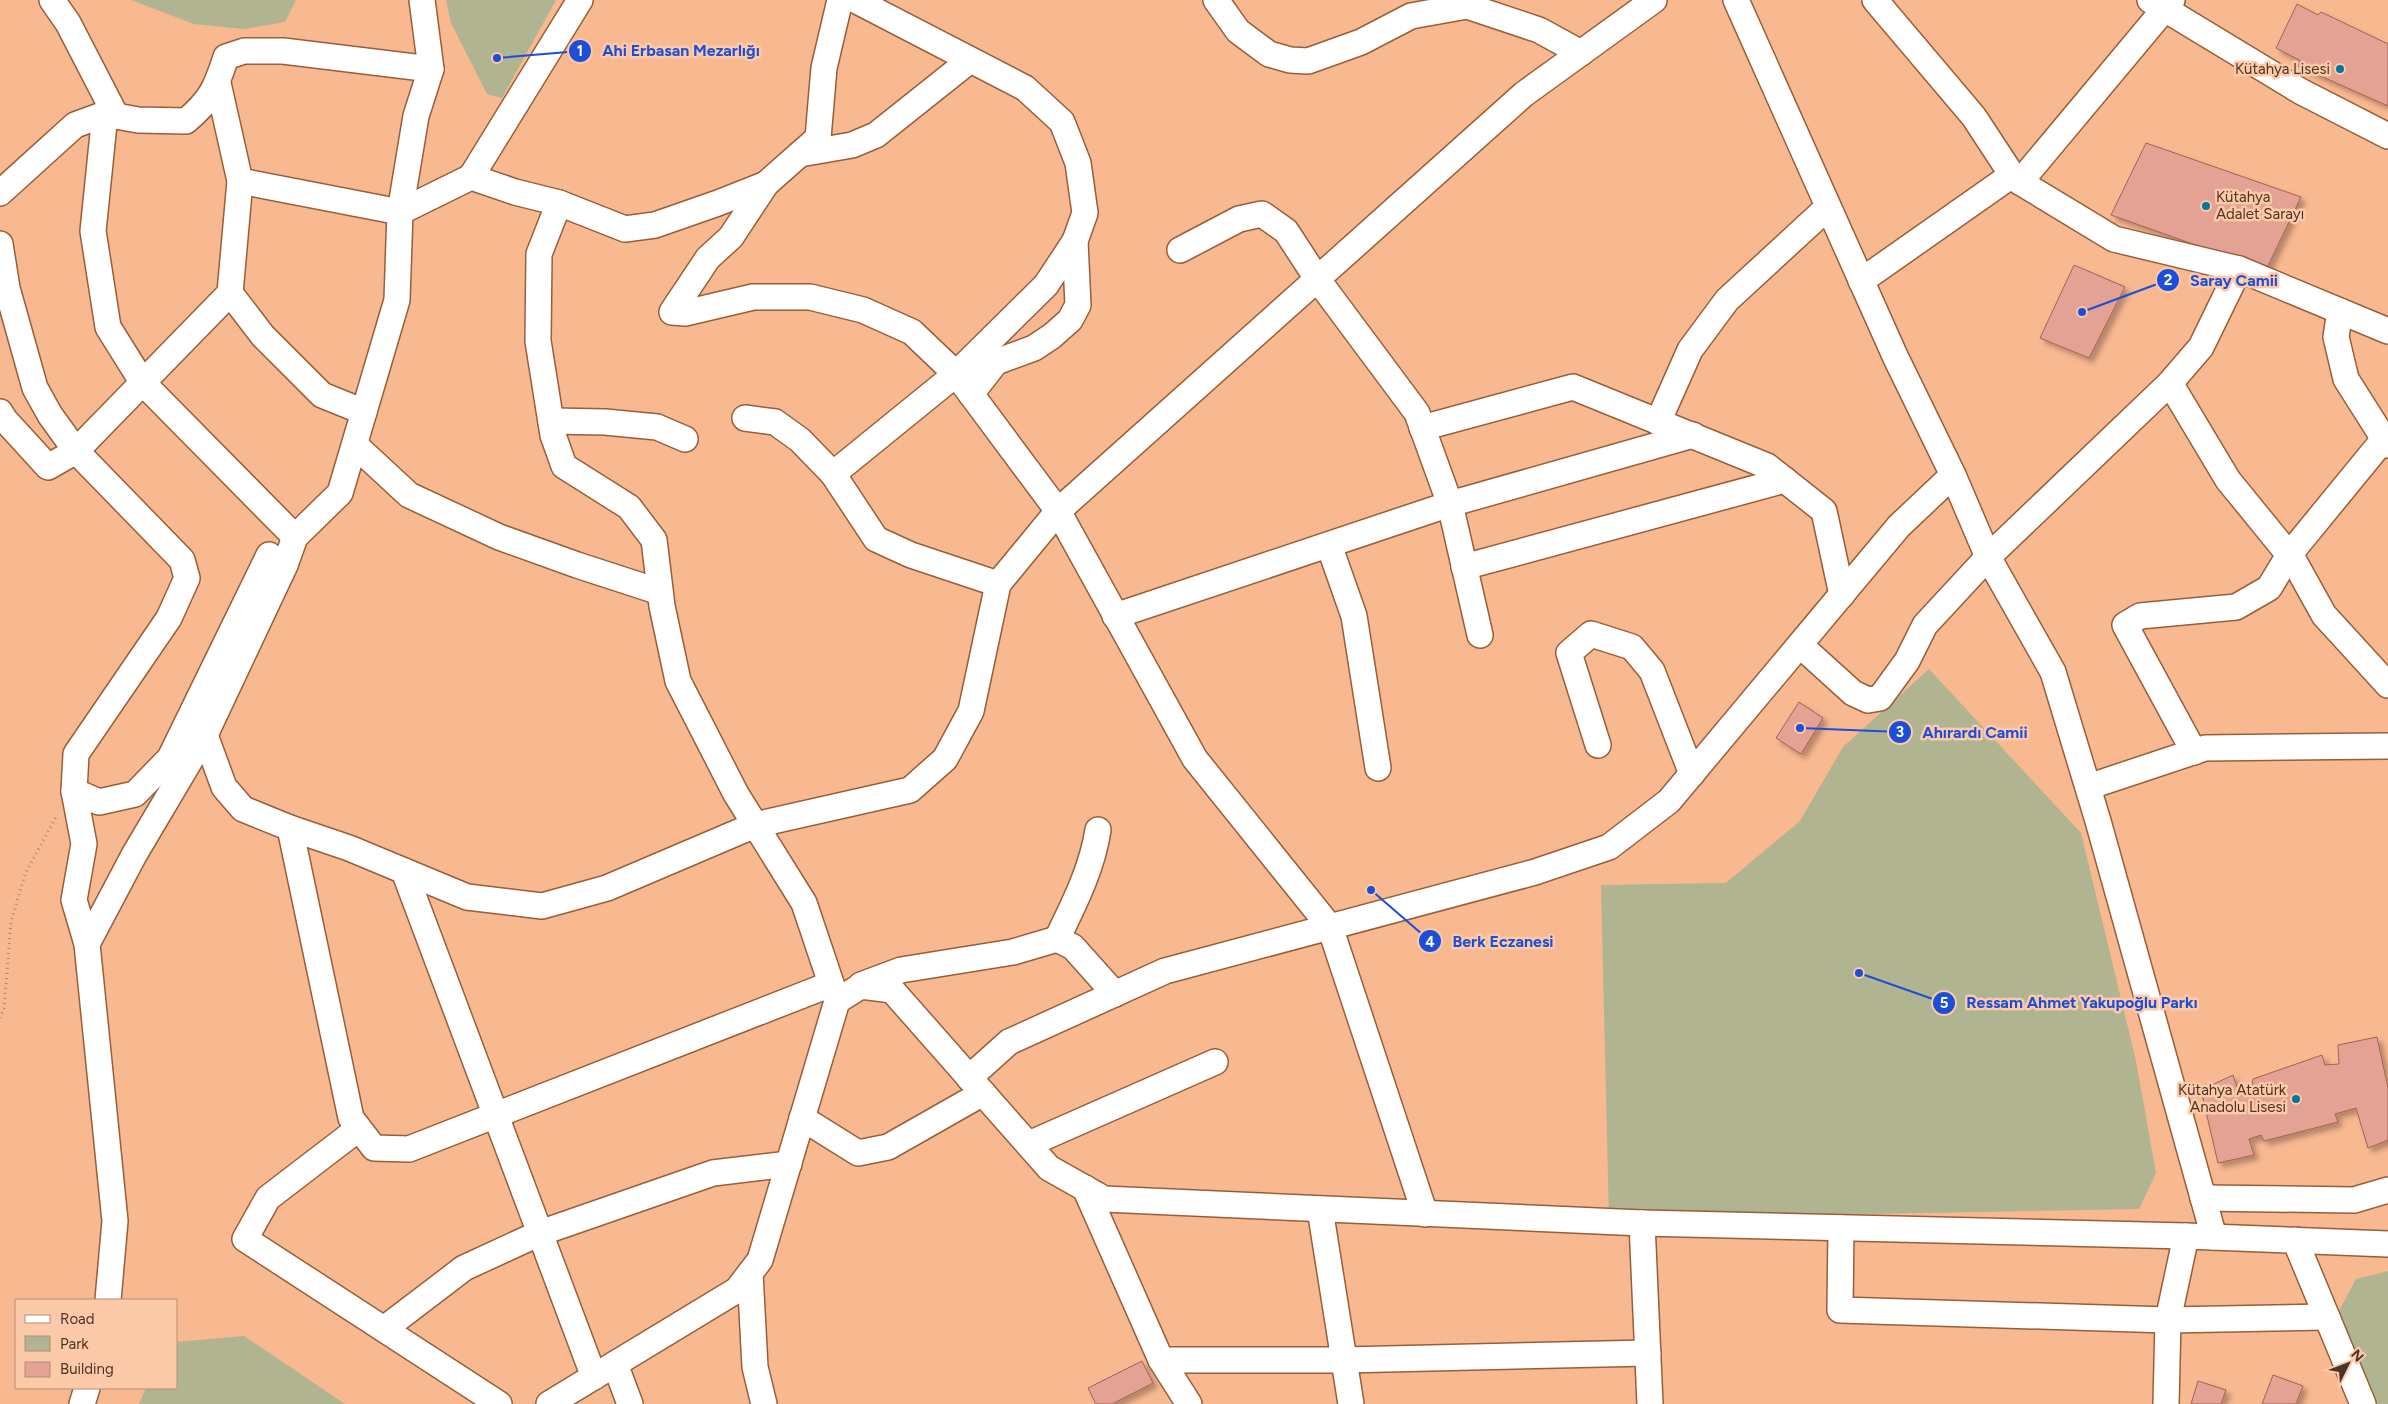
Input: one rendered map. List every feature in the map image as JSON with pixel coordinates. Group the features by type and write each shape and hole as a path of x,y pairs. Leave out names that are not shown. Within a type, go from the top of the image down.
{"street":[{"path":"52,0 68,23 110,115 93,231 108,327 143,383 295,537"},
{"path":"87,944 134,854 205,735 285,565 295,537 340,494 397,300 400,212 416,116 431,69 422,0"},
{"path":"240,181 400,212 471,177 580,0"},
{"path":"840,0 824,68 818,138 766,184 731,237 708,258 672,312 685,313 753,298 810,297 864,310 912,332 956,374 1058,511 1194,759 1330,927 1425,1214"},
{"path":"832,474 956,374 1046,285 1075,241 1085,212 1078,163 1062,122 1025,88 969,61 855,0"},
{"path":"1216,0 1238,31 1269,54 1290,60 1308,61 1361,42 1411,8 1467,6 1538,30 1581,53"},
{"path":"205,735 224,787 243,809 290,828 349,848 467,897 542,906 607,888 755,825 910,790 945,759 971,711 998,584 1058,511 1524,94 1654,0"},
{"path":"1736,0 1861,281 1988,557 2053,672 2088,787 2214,1237"},
{"path":"1875,0 1974,117 2016,179 2114,239 2239,269 2388,331"},
{"path":"1861,281 2016,179 2161,3 2300,92 2388,136"},
{"path":"0,193 75,126 110,115 138,120 186,122 206,104 218,82 226,57 244,51 283,51 431,69"},
{"path":"800,154 852,145 876,135 969,61"},
{"path":"0,412 48,467 76,451 230,293 240,181 218,82"},
{"path":"471,177 515,192 559,203 625,230 655,225 718,204 766,184"},
{"path":"549,1404 737,1290 760,1260 802,1118 834,993 804,903 736,794 678,681 660,592 654,540 629,507 564,466 551,421 538,341 539,254 559,203"},
{"path":"1658,422 1690,350 1727,300 1828,207"},
{"path":"1180,250 1239,219 1262,214 1286,232 1318,280 1417,413 1450,504 1480,635"},
{"path":"971,394 996,362 1034,348 1052,336 1070,320 1078,305 1075,241"},
{"path":"0,244 7,288 35,388 50,415 76,451 182,560 187,578 169,618 76,754 74,791 84,844 74,900 87,944 115,1221 108,1299"},
{"path":"1800,645 1852,693 1868,700 1880,698 1907,661 1925,625 1988,557 2170,383 2201,347 2239,269"},
{"path":"230,293 262,336 322,395 364,412"},
{"path":"2194,752 2125,625 2140,616 2236,606 2270,588 2289,555 2386,442 2346,379 2336,337 2340,311"},
{"path":"2170,383 2228,480 2289,555 2324,615 2388,685"},
{"path":"1422,428 1573,387 1768,466 1824,511 1842,595"},
{"path":"745,418 775,422 800,440 832,474 876,539 911,555 998,584"},
{"path":"551,421 605,422 657,427 685,439"},
{"path":"1115,616 1450,504 1693,435"},
{"path":"355,445 409,495 499,537 660,592"},
{"path":"802,1118 858,1153 888,1148 976,1086 1010,1042 1165,971 1535,872 1609,847 1669,800 1899,526 1952,476"},
{"path":"1464,567 1785,480"},
{"path":"1329,545 1354,616 1378,768"},
{"path":"74,791 99,802 135,794 170,758 269,555 285,565"},
{"path":"1598,745 1569,653 1592,634 1632,647 1652,671 1692,774"},
{"path":"2088,787 2205,748 2388,746"},
{"path":"290,828 351,1118 374,1148 408,1149 496,1115 834,993 861,986 901,970 1013,952 1057,939 1073,947 1115,994"},
{"path":"1057,939 1076,901 1094,851 1098,830"},
{"path":"404,870 540,1233 605,1371 630,1404"},
{"path":"861,986 892,990 1049,1168 1104,1199 1642,1223 2186,1236 2388,1244"},
{"path":"1029,1144 1215,1062"},
{"path":"358,1129 268,1198 245,1239 499,1404"},
{"path":"384,1329 464,1268 540,1233 713,1173 788,1164"},
{"path":"1085,1188 1161,1360 1189,1404"},
{"path":"2204,1198 2354,1200 2388,1190"},
{"path":"1320,1209 1351,1404"},
{"path":"1642,1223 1650,1404"},
{"path":"1841,1228 1840,1310 2168,1320 2327,1317"},
{"path":"2166,1404 2168,1320 2186,1236"},
{"path":"2295,1240 2363,1404"},
{"path":"750,1273 755,1368 764,1404"},
{"path":"1161,1360 1344,1360 1648,1353"},
{"path":"82,1404 86,1389"}],"path":[{"path":"0,1018 4,1008 11,922 25,874 48,827 74,791"}],"green space":[{"path":"131,0 296,0 285,22 244,29 194,24"},
{"path":"446,0 556,0 502,98 487,94 451,23"},
{"path":"1929,669 2081,833 2136,1061 2156,1173 2139,1209 1609,1219 1601,885 1726,883 1800,821 1843,747"},
{"path":"2388,1271 2388,1404 2377,1404 2337,1315 2356,1279"},
{"path":"244,1336 345,1404 139,1404 146,1389 178,1389 178,1342"}],"building":[{"name":"Kütahya Lisesi","path":"2297,4 2318,15 2321,12 2388,44 2388,106 2298,66 2301,61 2276,48"},
{"name":"Kütahya Adalet Sarayı","path":"2146,143 2301,197 2266,270 2111,215"},
{"path":"2074,265 2125,287 2089,358 2040,338"},
{"path":"1799,702 1823,718 1801,754 1776,738"},
{"name":"Kütahya Atatürk Anadolu Lisesi","path":"2377,1037 2388,1088 2388,1140 2368,1148 2356,1108 2335,1114 2338,1122 2264,1141 2261,1135 2249,1139 2254,1155 2218,1163 2201,1090 2233,1075 2237,1087 2252,1088 2253,1079 2322,1055 2325,1065 2339,1064 2338,1045"},
{"path":"1142,1361 1153,1383 1112,1404 1096,1404 1088,1388"},
{"path":"2273,1375 2303,1386 2296,1404 2262,1404"},
{"path":"2198,1381 2226,1390 2221,1404 2191,1404"}],"place":[{"name":"Ahi Erbasan Mezarlığı","path":"497,58"},
{"name":"Kütahya Lisesi","path":"2340,69"},
{"name":"Kütahya Adalet Sarayı","path":"2206,206"},
{"name":"Saray Camii","path":"2082,312"},
{"name":"Ahırardı Camii","path":"1800,728"},
{"name":"Berk Eczanesi","path":"1371,890"},
{"name":"Ressam Ahmet Yakupoğlu Parkı","path":"1859,973"},
{"name":"Kütahya Atatürk Anadolu Lisesi","path":"2296,1099"}]}
